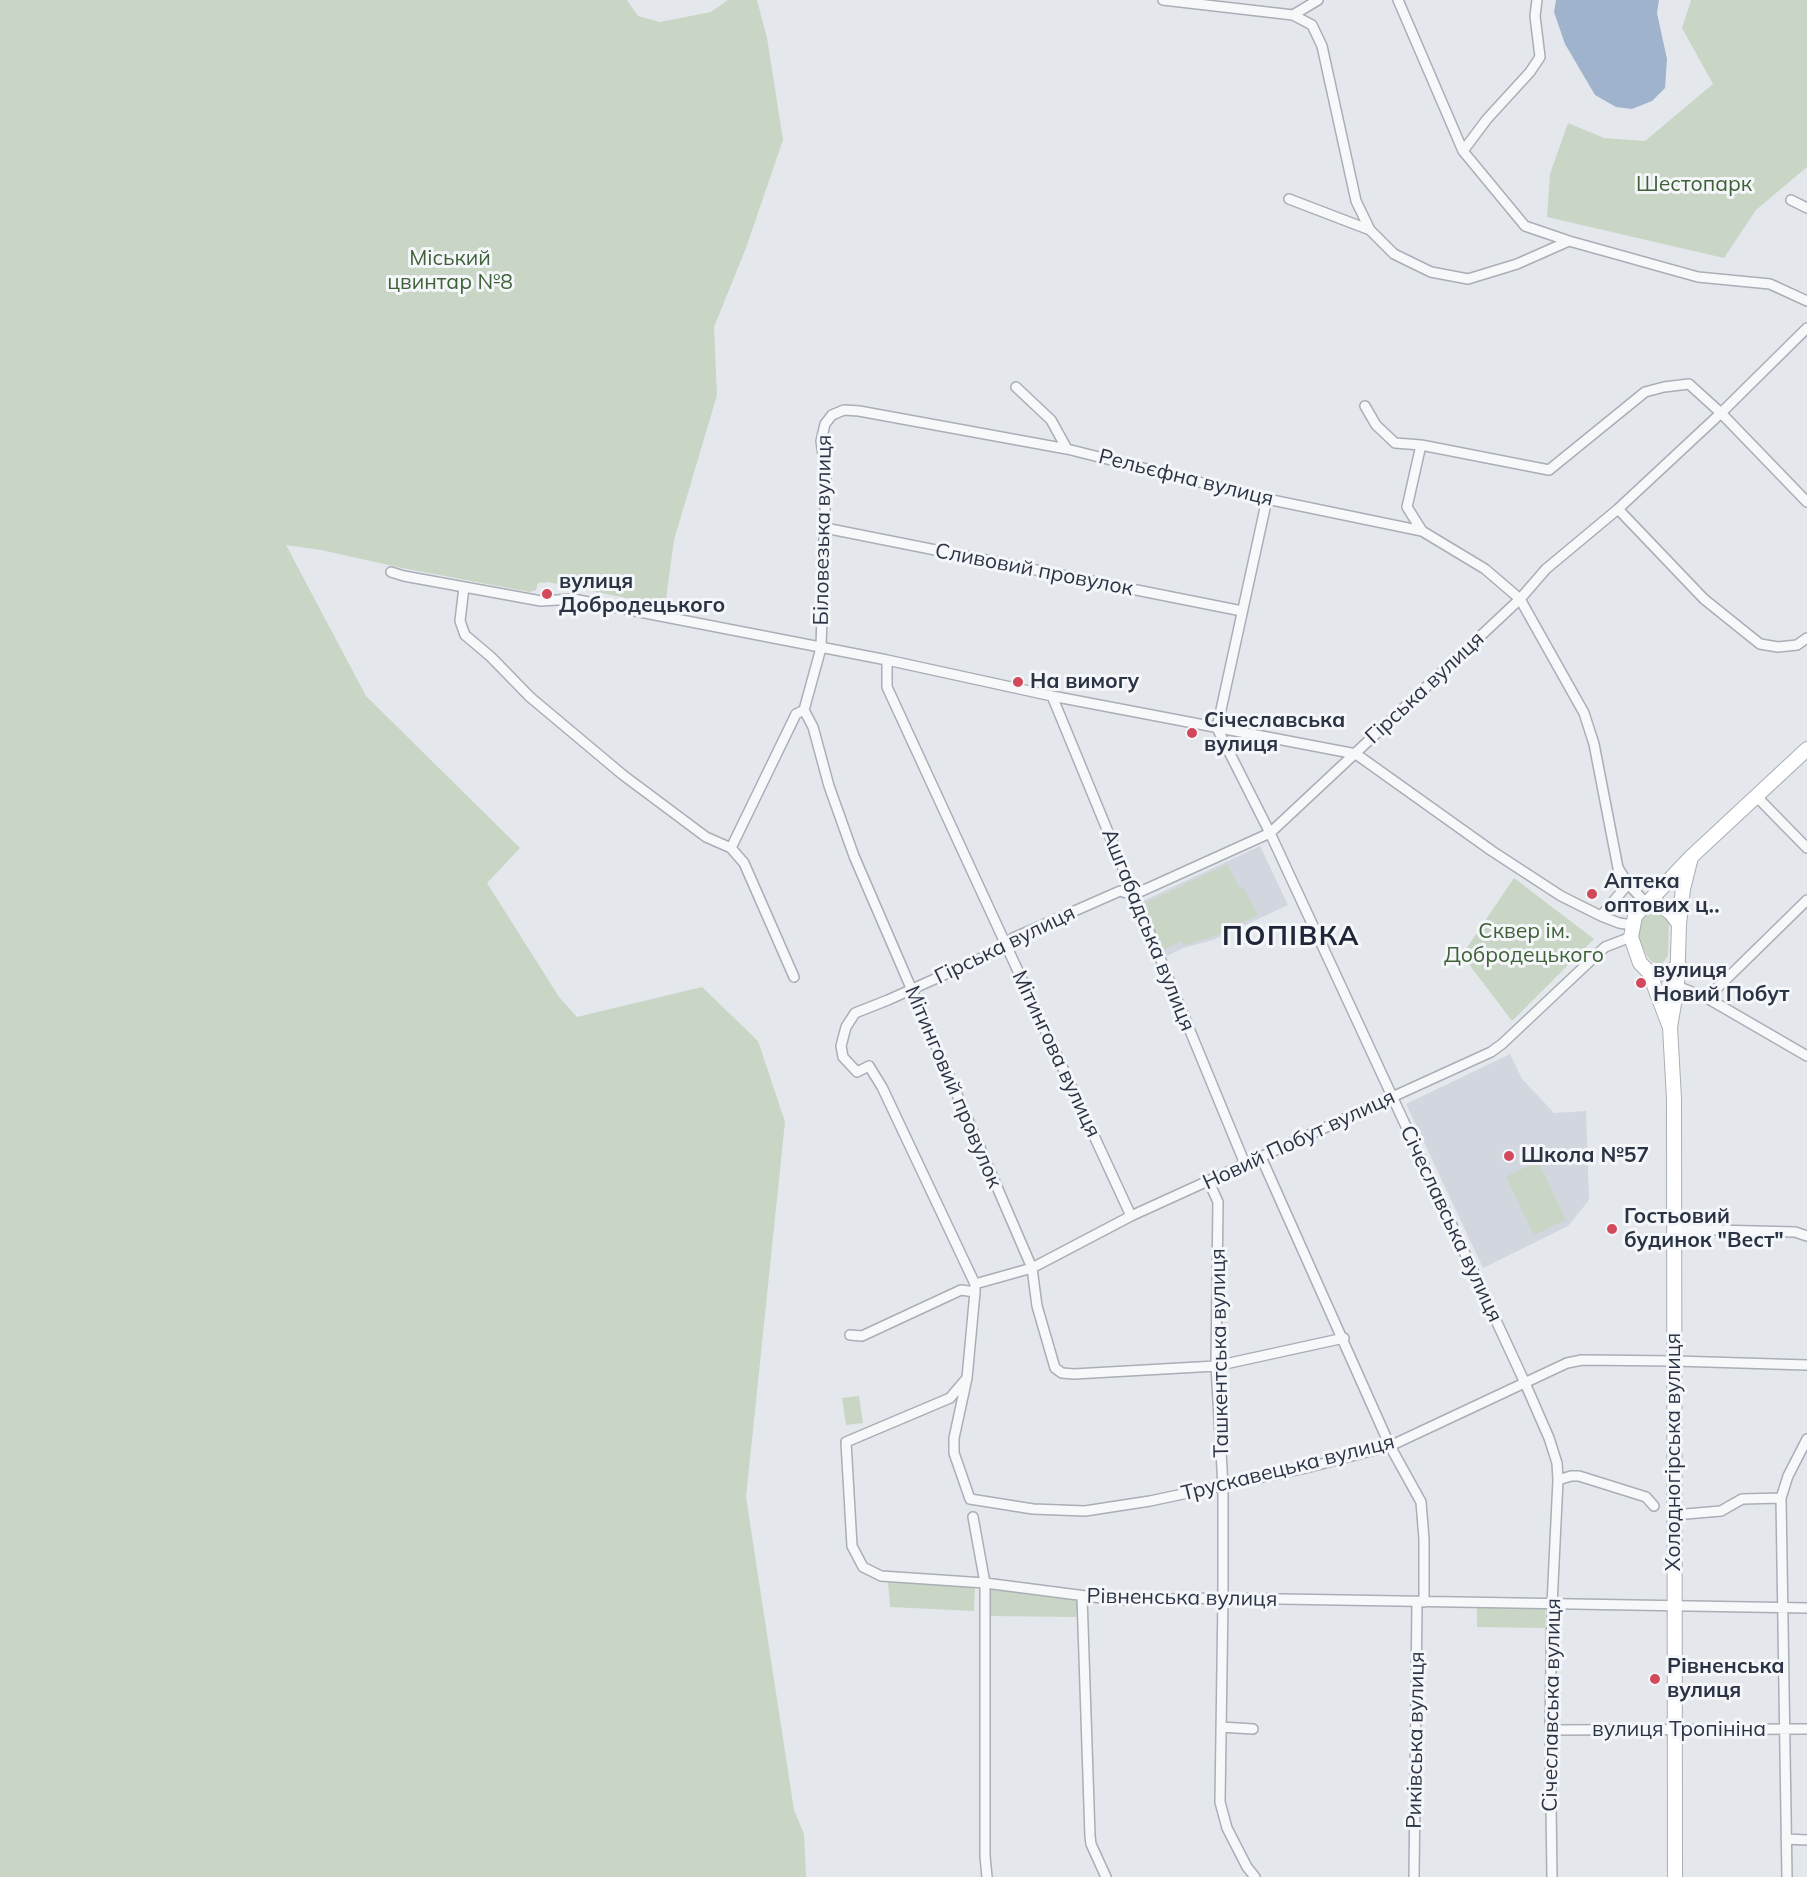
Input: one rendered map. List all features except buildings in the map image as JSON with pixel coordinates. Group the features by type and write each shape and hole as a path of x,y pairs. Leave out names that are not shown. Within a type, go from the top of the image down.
{"main road":[{"path":"1691,857 1683,889 1679,924 1679,965 1668,973 1649,972 1636,955 1631,931 1640,909 1691,857 1807,749"},
{"path":"1647,904 1660,905 1671,913 1679,924"},
{"name":"Холодногірська вулиця","path":"1675,1877 1673,1730 1674,1099 1670,1027 1679,965"},
{"name":"Холодногірська вулиця","path":"1649,972 1670,1027"}],"street":[{"path":"1163,0 1293,15 1312,25 1322,46 1356,201 1370,230 1394,254 1431,272 1468,279 1517,264 1569,241"},
{"path":"1293,15 1318,0"},
{"path":"1398,0 1462,152 1525,226 1569,241 1698,277 1770,284 1807,301"},
{"path":"1462,152 1540,57 1535,16 1537,0"},
{"path":"1289,199 1370,230"},
{"path":"1791,200 1807,208"},
{"name":"Гірська вулиця","path":"975,1288 882,1087 869,1066 857,1072 843,1057 841,1046 846,1027 855,1012 1006,947 1013,938 1120,891 1133,895 1270,833 1520,599 1546,569 1618,509 1721,413 1807,328"},
{"path":"1365,406 1376,425 1395,443 1421,445 1549,470 1645,392 1689,384 1721,413 1807,502"},
{"path":"1016,387 1051,420 1067,449"},
{"name":"Рельєфна вулиця","path":"832,415 844,410 860,411 1067,449 1267,499 1422,531 1485,569 1520,599"},
{"name":"Біловезька вулиця","path":"804,710 821,648 826,476 821,441 825,424 832,415"},
{"path":"1421,445 1407,507 1422,531"},
{"path":"1217,728 1267,499"},
{"path":"1618,509 1704,599 1760,644 1778,647 1797,645 1807,638"},
{"name":"Сливовий провулок","path":"825,528 1242,611"},
{"path":"392,572 541,601 573,599 887,660 1052,696 1356,754 1497,854 1561,896 1631,931"},
{"path":"465,587 460,621 465,635 491,657 530,697 623,775 706,837 731,848 744,863 794,977"},
{"path":"1520,599 1584,714 1594,744 1618,868 1628,884 1647,904"},
{"name":"Мітингова вулиця","path":"887,660 887,687 1131,1216"},
{"name":"Ашгабадська вулиця","path":"1052,696 1245,1164"},
{"path":"731,848 796,714 804,710"},
{"name":"Мітинговий провулок","path":"804,710 813,727 829,786 854,856 1032,1268 1037,1306 1055,1368 1062,1373 1074,1374 1216,1366"},
{"name":"Січеславська вулиця","path":"1217,728 1270,833 1393,1097 1525,1383 1549,1438 1557,1464 1550,1730 1552,1877"},
{"path":"1757,797 1807,848"},
{"path":"1601,916 1628,884"},
{"path":"1707,998 1807,900"},
{"name":"Новий Побут вулиця","path":"850,1335 862,1336 961,1290 975,1288 1032,1268 1131,1216 1491,1052 1605,947 1631,931"},
{"path":"1677,986 1707,998 1805,1050"},
{"path":"1262,1157 1390,1446 1421,1502 1424,1539 1420,1602"},
{"name":"Ташкентська вулиця","path":"1209,1182 1218,1202 1216,1366 1222,1486 1223,1598 1220,1802 1227,1828 1247,1867 1255,1877"},
{"path":"1674,1229 1795,1232 1807,1236"},
{"path":"966,1378 975,1288"},
{"path":"1216,1366 1344,1338"},
{"name":"Трускавецька вулиця","path":"966,1378 954,1438 954,1454 970,1499 1033,1509 1085,1511 1222,1486 1306,1468 1390,1446 1556,1367 1582,1360 1807,1365"},
{"name":"Рівненська вулиця","path":"966,1378 950,1398 846,1442 852,1546 863,1567 881,1576 985,1583 1117,1600 1223,1598 1807,1608"},
{"path":"1787,1877 1781,1498 1788,1476 1807,1439"},
{"path":"1558,1480 1579,1476 1646,1497 1653,1506"},
{"path":"1674,1515 1721,1511 1742,1500 1781,1498"},
{"path":"974,1517 985,1583 985,1856 987,1877"},
{"path":"1082,1596 1090,1836 1091,1844 1106,1877"},
{"name":"Риківська вулиця","path":"1414,1877 1420,1602"},
{"path":"1221,1727 1253,1729"},
{"name":"вулиця Тропініна","path":"1550,1730 1807,1730"},
{"path":"1786,1839 1807,1840"}],"shaded area":[{"path":"1260,846 1288,905 1213,940 1183,948 1161,959 1141,902"},
{"name":"Школа №57","path":"1510,1054 1522,1079 1554,1113 1586,1111 1589,1200 1568,1226 1483,1268 1406,1104"}],"green space":[{"name":"Міський цвинтар №8","path":"0,0 627,0 638,16 660,22 711,12 728,0 757,0 767,38 783,140 746,248 714,327 717,395 674,540 665,606 548,582 538,583 536,590 530,592 286,545 366,696 520,848 487,883 559,997 577,1017 702,987 758,1041 785,1122 746,1497 794,1810 804,1834 806,1877 0,1877"},
{"name":"Шестопарк","path":"1691,0 1807,0 1807,167 1756,210 1724,258 1547,217 1550,174 1568,123 1604,138 1645,141 1713,84 1682,28"},
{"path":"1228,864 1239,888 1243,887 1258,915 1215,936 1184,945 1181,941 1163,950 1143,909 1145,903"},
{"name":"Сквер ім. Добродецького","path":"1514,878 1594,939 1512,1021 1462,955"},
{"path":"1648,911 1660,911 1669,922 1668,956 1662,964 1652,962 1638,938 1639,922"},
{"path":"1538,1161 1566,1220 1534,1235 1506,1177"},
{"path":"859,1396 863,1423 846,1425 842,1398"},
{"path":"888,1581 975,1588 974,1611 890,1607"},
{"path":"989,1588 1078,1599 1076,1617 989,1616"},
{"path":"1477,1606 1545,1607 1545,1628 1477,1627"}],"water":[{"path":"1556,0 1659,0 1657,13 1667,59 1665,88 1652,101 1632,109 1616,107 1595,95 1565,44 1554,12"}],"place":[{"name":"вулиця Добродецького","path":"547,594"},
{"name":"На вимогу","path":"1018,682"},
{"name":"Січеславська вулиця","path":"1192,733"},
{"name":"Аптека оптових ц‥","path":"1592,894"},
{"name":"вулиця Новий Побут","path":"1641,983"},
{"name":"Школа №57","path":"1509,1156"},
{"name":"Гостьовий будинок \"Вест\"","path":"1612,1229"},
{"name":"Рівненська вулиця","path":"1655,1679"}],"district":[{"name":"ПОПІВКА","path":"1291,937"}]}
